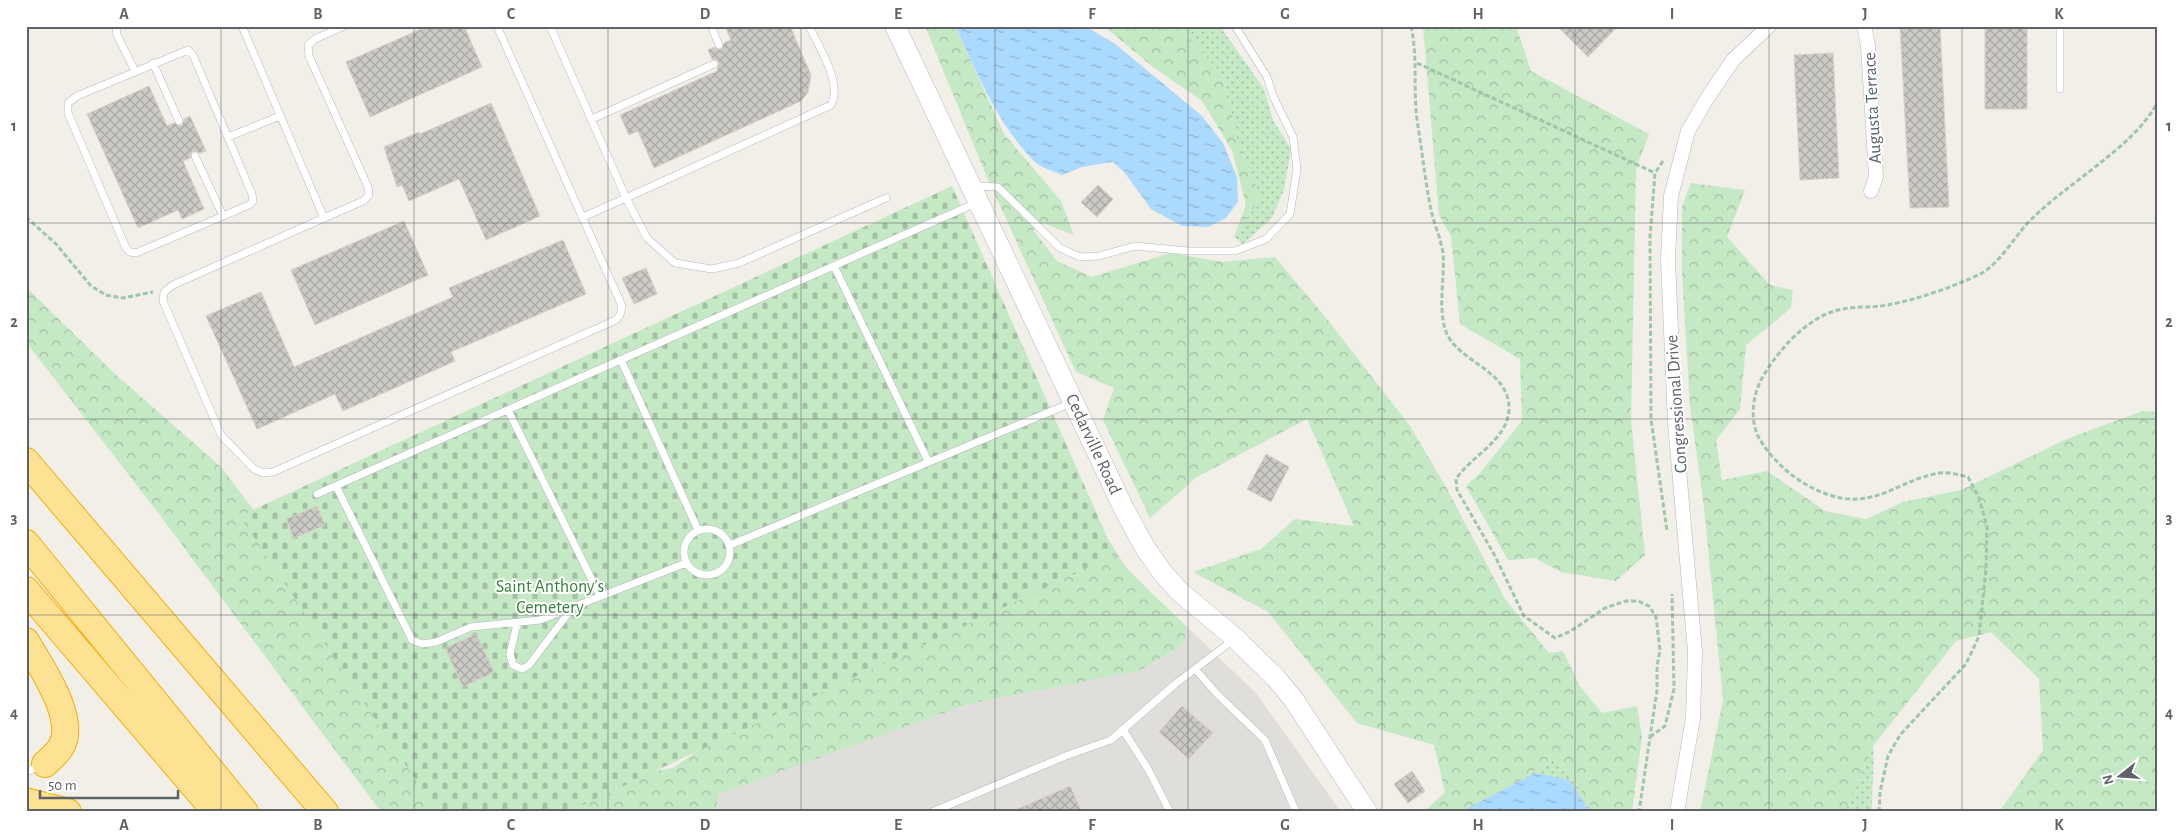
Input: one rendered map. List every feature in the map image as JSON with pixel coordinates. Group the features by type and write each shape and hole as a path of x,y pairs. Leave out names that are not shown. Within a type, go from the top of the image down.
{"highway":[{"path":"26,461 325,812"},
{"path":"26,543 246,812"},
{"path":"26,590 216,812"},
{"path":"26,641 52,689 64,722 65,736 61,748 32,768"},
{"path":"26,801 68,812"}],"main road":[{"name":"Cedarville Road","path":"896,26 1144,546 1162,572 1180,592 1235,638 1276,678 1294,700 1367,812"}],"street":[{"name":"Congressional Drive","path":"1677,812 1693,718 1695,652 1675,423 1668,260 1671,196 1688,132 1708,96 1733,60 1769,26"},
{"name":"Augusta Terrace","path":"1864,26 1868,45 1876,177 1871,190"}],"lane":[{"path":"116,26 117,35 135,72"},
{"path":"242,26 324,218"},
{"path":"344,26 315,39 308,45 309,56 368,187 369,195 363,201 173,285 164,292 163,301 221,435 254,469 263,473 273,472 616,320 620,315 622,306 497,26"},
{"path":"550,26 626,198 647,238 675,263 712,269 739,263 886,198"},
{"path":"711,26 719,45"},
{"path":"583,217 831,104 836,97 835,82 809,26"},
{"path":"316,494 834,266 975,194 998,187 1060,248 1080,258 1098,256 1135,246 1188,251 1235,251 1266,239 1290,214 1297,169 1293,137 1273,96 1267,77 1235,26"},
{"path":"2060,26 2060,89"},
{"path":"188,50 193,56 253,201 249,205 136,253 130,252 126,248 68,113 68,103 77,96 153,63 188,50"},
{"path":"153,63 179,121"},
{"path":"592,119 714,64"},
{"path":"228,137 280,116"},
{"path":"195,156 223,216"},
{"path":"834,266 928,461"},
{"path":"621,360 698,530"},
{"path":"730,545 928,461 1074,402"},
{"path":"508,410 600,596"},
{"path":"336,486 412,640 422,644 436,642 471,627 517,624 540,620 686,563"},
{"path":"706,528 721,532 730,545 729,560 720,572 713,574 698,573 686,563 684,547 692,534 698,530 706,528"},
{"path":"517,624 510,654 513,665 522,669 529,665 574,607"},
{"path":"932,812 1068,755 1111,740 1174,685 1196,670 1235,638"},
{"path":"1196,670 1265,740 1296,812"},
{"path":"1123,730 1148,769 1170,812"}],"path":[{"path":"1411,26 1416,63 1414,75 1417,117 1428,196 1442,252 1442,307 1445,329 1454,346 1475,360 1504,390 1509,408 1505,426 1478,457 1464,467 1456,479 1457,490 1495,556 1524,616 1546,633 1555,638 1571,631 1605,608 1626,601 1638,601 1649,606 1656,617 1660,650 1657,666 1657,690 1639,812"},
{"path":"1416,63 1656,173"},
{"path":"1879,812 1880,792 1888,756 1912,721 1966,664 1979,636 1986,570 1987,526 1979,498 1968,476 1941,473 1905,484 1870,499 1840,498 1812,488 1776,464 1754,428 1753,408 1759,384 1772,359 1790,339 1812,323 1842,309 1887,306 1942,289 1984,272 2052,199 2126,140 2152,112 2157,103"},
{"path":"26,217 56,244 91,286 106,295 123,298 164,292"}],"shaded area":[{"path":"1187,627 1255,692 1341,812 715,812 718,794 969,704 1139,671 1183,645"}],"green space":[{"path":"925,26 955,26 1004,134 1061,201 1074,235 1043,223 1033,230 1057,261 1092,277 1170,253 1223,262 1275,257 1327,319 1410,426 1446,487 1505,599 1549,653 1563,651 1579,685 1602,713 1637,706 1642,737 1632,812 1595,812 1572,778 1553,759 1472,812 1424,812 1445,792 1434,745 1357,723 1268,612 1193,572 1261,549 1295,519 1354,526 1307,419 1197,477 1150,518 1103,420 1114,388 1076,372 986,175"},
{"path":"1104,26 1179,26 1224,78 1238,144 1261,197 1234,237 1246,205 1232,150 1202,101 1153,67"},
{"path":"1179,26 1220,26 1264,89 1273,120 1291,149 1284,190 1272,218 1243,244 1234,237 1261,197 1238,144 1224,78"},
{"path":"1423,26 1516,26 1531,71 1649,134 1636,169 1631,421 1645,555 1616,581 1561,572 1535,558 1508,560 1466,486 1480,473 1522,421 1520,359 1460,324 1451,236 1439,215"},
{"path":"1691,183 1745,190 1727,237 1770,285 1793,290 1791,308 1746,345 1740,409 1716,440 1722,480 1767,471 1825,511 1866,519 1903,502 1961,490 2069,438 2143,411 2157,412 2157,812 1999,812 2043,750 2039,679 1991,632 1956,641 1873,746 1845,812 1700,812 1723,700 1704,507 1690,406 1682,273 1682,206"},
{"name":"Saint Anthony's Cemetery","path":"952,186 1115,555 568,812 437,812 240,516"},
{"path":"26,287 115,374 221,467 306,579 471,812 381,812 156,510 26,342"},
{"path":"1077,490 1127,569 1187,627 1183,645 1139,671 969,704 719,794 715,812 520,812 570,784 673,768"},
{"path":"1873,746 1872,812 1845,812"},
{"path":"1553,759 1572,778 1595,812 1472,812"}],"water":[{"path":"955,26 1084,26 1114,43 1202,116 1223,143 1237,177 1238,202 1226,218 1208,227 1182,226 1151,209 1124,172 1113,162 1082,167 1062,175 1044,168 1035,162 1022,148 999,115 980,80"},
{"path":"1535,773 1569,780 1590,812 1466,812 1468,808"}],"building":[{"path":"428,26 464,26 482,67 370,117 346,62"},
{"path":"725,26 790,26 811,75 808,92 801,101 654,168 638,131 629,135 620,115 717,71 719,62 712,59 708,50 714,47 721,50 724,43 731,40"},
{"path":"1557,26 1618,26 1588,57"},
{"path":"1900,26 1940,26 1949,207 1910,208"},
{"path":"1985,26 2027,26 2027,109 1985,109"},
{"path":"1833,53 1839,178 1800,180 1794,55"},
{"path":"149,86 167,126 174,123 182,126 184,119 190,116 206,151 200,153 192,151 190,158 183,161 204,209 182,219 178,210 138,228 87,114"},
{"path":"491,103 540,216 486,240 459,179 409,201 402,185 397,187 384,147 419,132 420,134"},
{"path":"1098,185 1113,199 1097,217 1081,202"},
{"path":"404,221 428,275 315,325 291,270"},
{"path":"563,240 586,294 451,352 455,361 343,411 335,394 257,429 206,316 261,292 294,367 453,297 449,288"},
{"path":"646,268 657,294 634,304 622,278"},
{"path":"1266,454 1289,467 1271,502 1247,489"},
{"path":"317,506 325,525 294,538 286,519"},
{"path":"476,634 494,672 463,687 445,648"},
{"path":"1182,706 1213,733 1189,759 1159,732"},
{"path":"1412,771 1425,791 1408,803 1394,784"},
{"path":"1070,786 1082,812 1011,812"}]}
